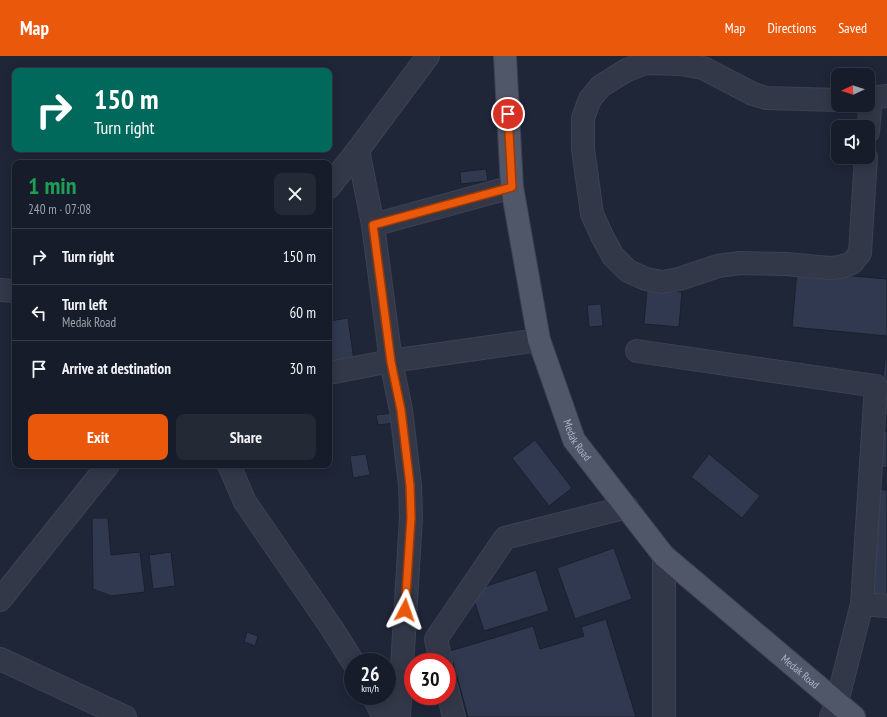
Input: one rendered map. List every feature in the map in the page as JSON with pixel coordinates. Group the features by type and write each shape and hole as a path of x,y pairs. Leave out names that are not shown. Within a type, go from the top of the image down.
{"main road":[{"name":"Medak Road","path":"505,56 512,187 539,340 574,440 664,556 834,709 854,717"}],"street":[{"path":"332,183 428,56"},
{"path":"831,100 766,98 753,94 703,68 681,64 645,63 626,70 601,86 590,99 583,118 583,149 592,214 602,236 613,256 628,271 646,279 662,282 679,279 718,266 740,263 786,264 830,268 840,267 852,263 860,253 866,164"},
{"path":"358,150 373,225 391,362 401,410 410,485 411,518 399,717"},
{"path":"373,225 512,187"},
{"path":"0,290 12,292"},
{"path":"332,372 539,340"},
{"path":"637,351 876,386 862,604 834,709"},
{"path":"0,600 106,468"},
{"path":"230,468 245,502 332,627 348,653"},
{"path":"439,653 436,639 505,538 627,507"},
{"path":"664,556 664,717"},
{"path":"862,604 887,606"},
{"path":"0,659 124,717"},
{"path":"378,705 384,717"},
{"path":"451,705 454,717"}],"building":[{"path":"486,169 488,181 461,184 460,172"},
{"path":"797,271 887,279 887,336 792,327"},
{"path":"647,289 682,292 679,327 644,324"},
{"path":"601,304 603,326 589,327 587,305"},
{"path":"348,318 354,361 332,364 332,321"},
{"path":"885,359 887,359 887,415 879,414"},
{"path":"394,413 396,423 378,425 376,415"},
{"path":"882,431 887,431 887,468 881,467"},
{"path":"535,440 572,488 549,506 512,458"},
{"path":"366,454 370,475 353,478 350,456"},
{"path":"709,454 760,496 742,518 691,477"},
{"path":"874,489 887,490 887,596 866,594"},
{"path":"92,518 108,518 111,555 140,552 145,592 111,596 93,589"},
{"path":"614,548 632,599 575,619 557,568"},
{"path":"171,552 175,586 153,589 149,555"},
{"path":"536,570 549,611 484,631 471,591"},
{"path":"606,619 636,717 468,717 456,673 456,653 451,653 450,651 533,626 540,649 584,636 581,627"},
{"path":"247,632 258,636 255,646 244,642"}],"route":[{"path":"405,610 411,518 410,485 401,410 391,362 373,225 512,187 508,114"}]}
